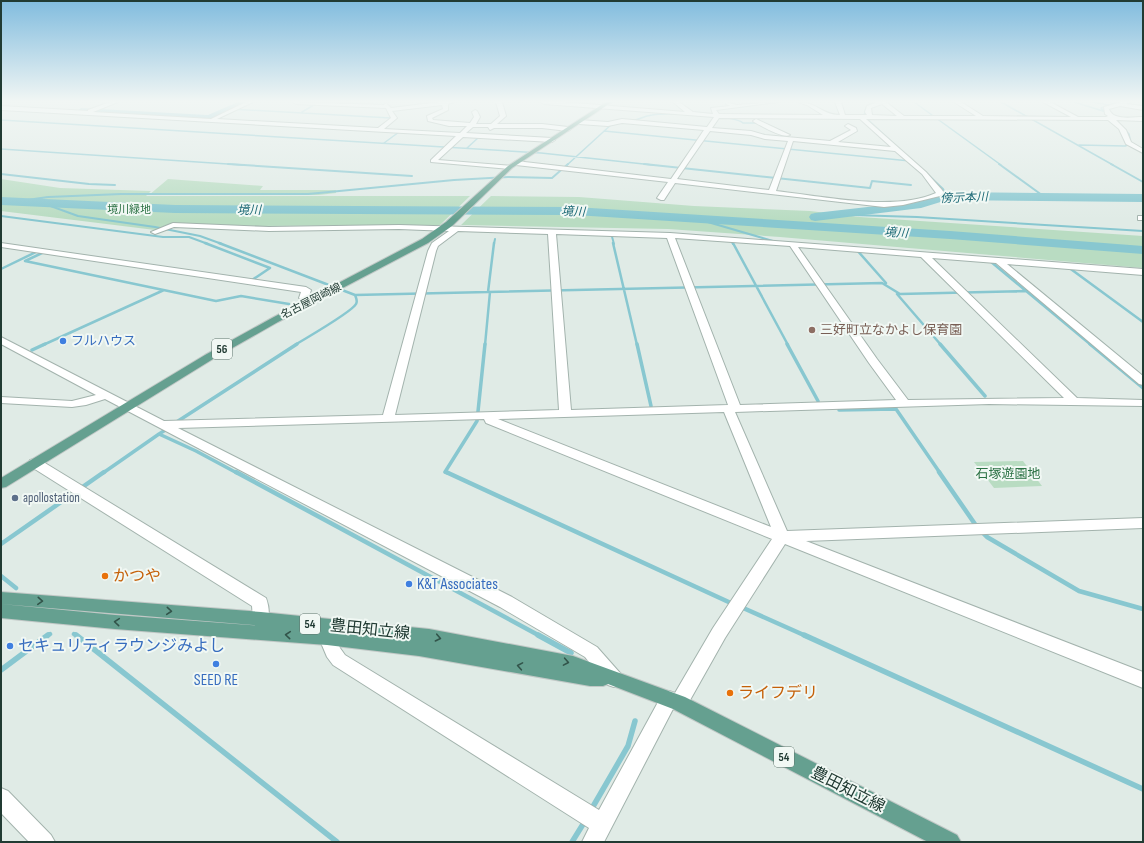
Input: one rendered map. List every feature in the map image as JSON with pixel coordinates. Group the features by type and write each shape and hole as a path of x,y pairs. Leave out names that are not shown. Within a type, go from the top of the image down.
{"main road":[{"name":"名古屋岡崎線","path":"1,484 209,356 449,227 481,194 513,165 550,141"},
{"name":"豊田知立線","path":"1,598 262,619 429,636 573,663 674,701 950,842"},
{"name":"豊田知立線","path":"1,611 115,622 327,638 419,649 590,678 614,679"}],"street":[{"path":"454,141 433,161 513,165 884,205 909,202 938,195 940,193 937,187 888,141"},
{"path":"661,198 671,181 699,141"},
{"path":"772,192 790,141"},
{"path":"809,141 896,149"},
{"path":"1128,141 1142,151"},
{"path":"157,232 173,224 269,229 449,227 552,232 670,235 792,242 1142,271"},
{"path":"388,418 432,251 449,227"},
{"path":"552,232 565,413"},
{"path":"670,235 732,409 782,536"},
{"path":"792,242 998,262 1142,271"},
{"path":"792,242 873,361 905,404"},
{"path":"1,246 306,290 304,298 311,302"},
{"path":"924,255 1074,401"},
{"path":"998,262 1143,382"},
{"path":"1,340 162,425 506,602 591,652 614,679"},
{"path":"1,400 72,404 86,402 107,395"},
{"path":"162,425 905,404 989,400 1143,403"},
{"path":"487,415 490,420 1143,680"},
{"path":"35,463 260,603 262,619"},
{"path":"782,536 1143,523"},
{"path":"593,842 674,701 782,536"},
{"path":"327,638 333,652 340,660 603,825"},
{"path":"1,798 44,842"}],"green space":[{"name":"境川緑地","path":"1,179 60,188 151,191 146,196 470,196 440,225 256,226 172,223 155,230 1,211"},
{"path":"168,179 263,186 260,190 336,190 336,193 319,195 149,195"},
{"path":"491,196 579,197 694,206 810,211 860,217 1143,236 1143,268 668,229 461,225"},
{"name":"石塚遊園地","path":"1023,461 1042,486 994,488 974,462"}],"waterway":[{"path":"350,141 541,153 576,157"},
{"path":"467,148 474,141"},
{"path":"576,157 593,141"},
{"path":"709,141 910,161"},
{"path":"891,141 906,155"},
{"path":"968,141 1001,165"},
{"path":"1071,141 1113,165"},
{"path":"1079,145 1125,146 1131,144 1130,141"},
{"path":"1,149 243,165"},
{"path":"567,165 576,157"},
{"path":"576,157 653,165"},
{"path":"228,164 412,176"},
{"path":"13,202 48,197 121,194 308,194 454,180 508,177 552,178 568,164"},
{"path":"644,164 870,188 872,181 911,185"},
{"path":"999,164 1046,198"},
{"path":"1111,164 1143,182"},
{"path":"1,174 89,184 115,185"},
{"path":"927,174 943,189 946,196"},
{"name":"傍示本川","path":"815,217 921,204 946,196 1143,198"},
{"name":"境川","path":"1,201 175,209 575,211 950,235 1143,250"},
{"path":"45,204 78,216 155,227 200,236 222,244"},
{"path":"848,213 853,215 917,217 1143,231"},
{"path":"1,216 163,237 189,237 208,244"},
{"path":"694,218 773,241"},
{"path":"611,233 614,244"},
{"path":"494,244 495,239"},
{"path":"731,240 733,244"},
{"path":"205,243 270,268 252,280"},
{"path":"219,243 355,295"},
{"path":"488,292 494,243"},
{"path":"613,243 624,289"},
{"path":"733,243 756,286"},
{"path":"856,249 886,283"},
{"path":"1,269 36,252 32,251"},
{"path":"42,253 25,261 164,290"},
{"path":"990,261 1026,291"},
{"path":"1068,267 1143,322"},
{"path":"756,286 882,283 900,294 1026,291"},
{"path":"624,289 756,286"},
{"path":"756,286 788,345"},
{"path":"488,292 624,289"},
{"path":"624,289 637,345"},
{"path":"43,345 164,290"},
{"path":"164,290 216,301 241,296 289,304"},
{"path":"1026,291 1091,345"},
{"path":"355,295 488,292"},
{"path":"485,345 490,292"},
{"path":"897,294 941,345"},
{"path":"295,345 338,319 353,308 357,302 355,295"},
{"path":"32,350 45,344"},
{"path":"175,423 297,344"},
{"path":"448,473 445,472 477,421 485,344"},
{"path":"637,344 651,406"},
{"path":"787,344 818,401"},
{"path":"940,344 985,396"},
{"path":"1090,344 1143,388"},
{"path":"839,410 896,409 940,473"},
{"path":"159,434 167,429"},
{"path":"103,473 159,434"},
{"path":"159,434 196,451 237,473"},
{"path":"1,544 104,472"},
{"path":"236,472 540,636"},
{"path":"446,472 733,604"},
{"path":"939,472 977,527"},
{"path":"981,531 987,537 1079,591 1143,609"},
{"path":"1,576 16,588"},
{"path":"741,607 806,636"},
{"path":"1,670 48,635"},
{"path":"76,635 337,842"},
{"path":"538,635 571,653"},
{"path":"804,635 1143,789"},
{"path":"591,810 628,746 635,721"},
{"path":"572,842 585,821"}],"place":[{"name":"三好町立なかよし保育園","path":"812,330"},
{"name":"フルハウス","path":"63,341"},
{"name":"apollostation","path":"15,498"},
{"name":"かつや","path":"105,576"},
{"name":"K&T Associates","path":"409,584"},
{"name":"セキュリティラウンジみよし","path":"10,646"},
{"name":"SEED RE","path":"216,664"},
{"name":"ライフデリ","path":"730,693"}]}
